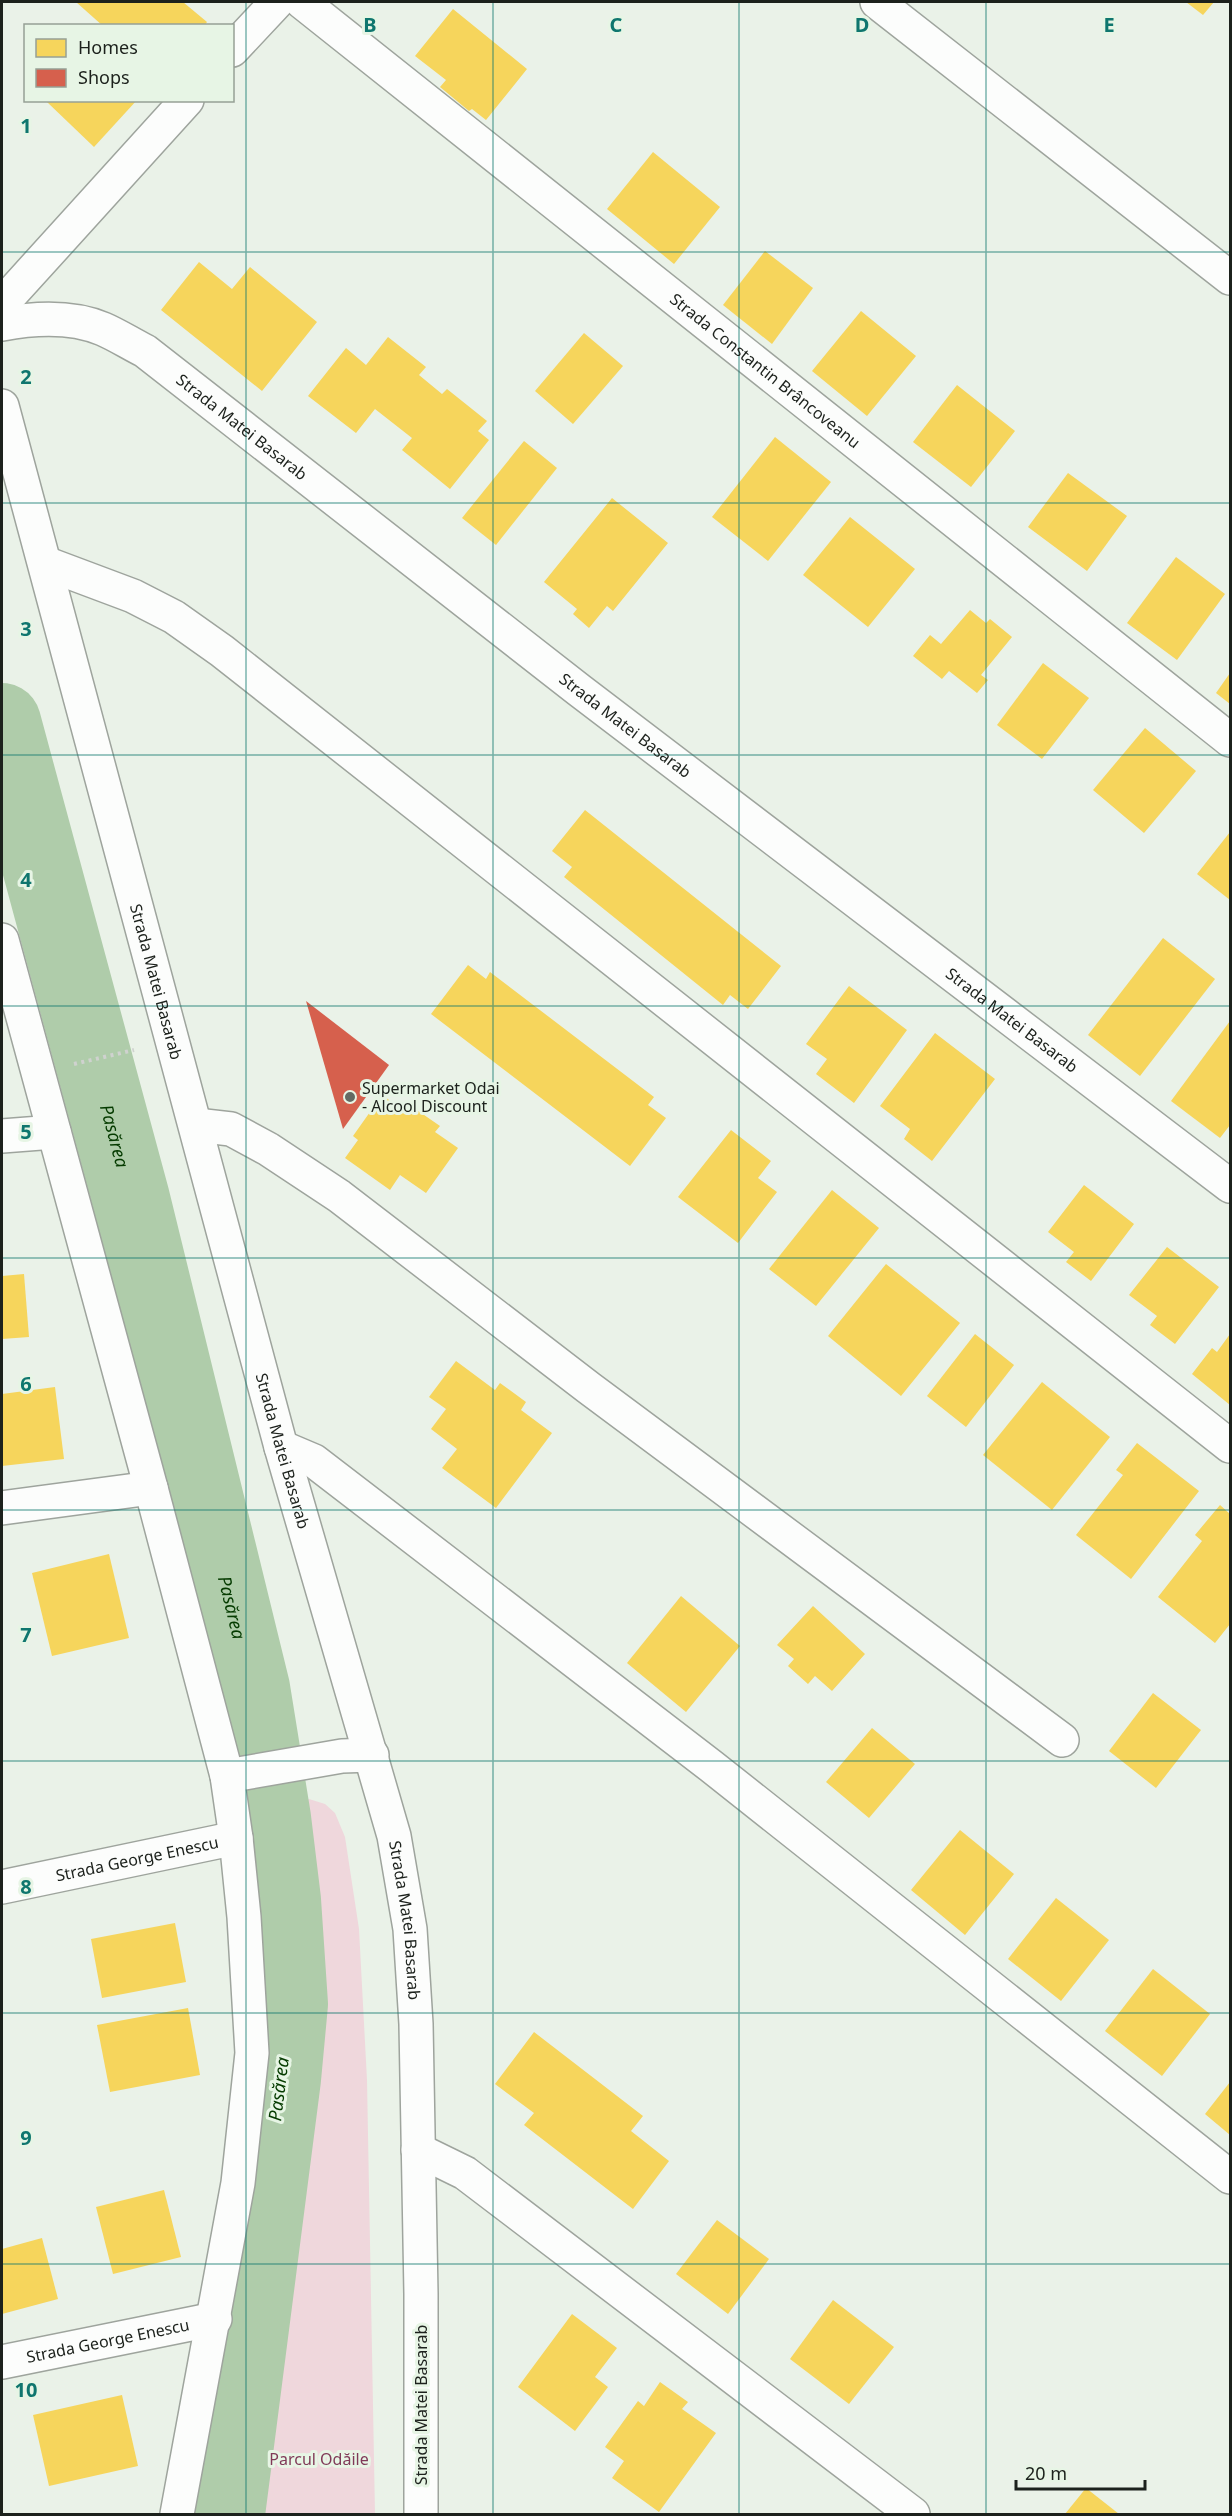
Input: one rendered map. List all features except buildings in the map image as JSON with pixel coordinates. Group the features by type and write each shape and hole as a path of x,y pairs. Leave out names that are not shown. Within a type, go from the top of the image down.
{"street":[{"path":"234,48 277,2"},
{"name":"Strada Constantin Brâncoveanu","path":"302,2 1230,740"},
{"path":"877,2 1230,278"},
{"path":"2,304 185,102"},
{"name":"Strada Matei Basarab","path":"2,324 30,319 64,320 102,328 145,351 579,690 1230,1186"},
{"name":"Strada Matei Basarab","path":"2,406 281,1447 357,1756 394,1836 410,1929 416,2024 421,2514"},
{"path":"45,563 134,596 174,617 222,651 1230,1446"},
{"path":"2,939 151,1488 239,1773 236,1838 244,1917 252,2053 238,2183 215,2319 177,2514"},
{"path":"196,1125 231,1129 268,1149 339,1196 589,1388 1062,1740"},
{"path":"2,1136 54,1132"},
{"path":"281,1447 314,1461 324,1468 711,1766 1230,2176"},
{"path":"2,1508 151,1488"},
{"path":"239,1773 357,1756"},
{"name":"Strada George Enescu","path":"2,1887 236,1838"},
{"path":"418,2150 465,2173 913,2514"},
{"name":"Strada George Enescu","path":"2,2362 215,2319"}],"path":[{"path":"38,1072 173,1042"}],"green space":[{"name":"Parcul Odăile","path":"309,1799 325,1804 335,1813 345,1837 359,1929 367,2080 375,2514 260,2514 269,2392 290,2213 306,2107 308,1954 293,1801"}],"waterway":[{"name":"Pasărea","path":"2,722 131,1199 251,1688 272,1818 282,1900 289,2004 282,2079 226,2514"}],"place":[{"name":"Supermarket Odai - Alcool Discount","path":"350,1097"}]}
